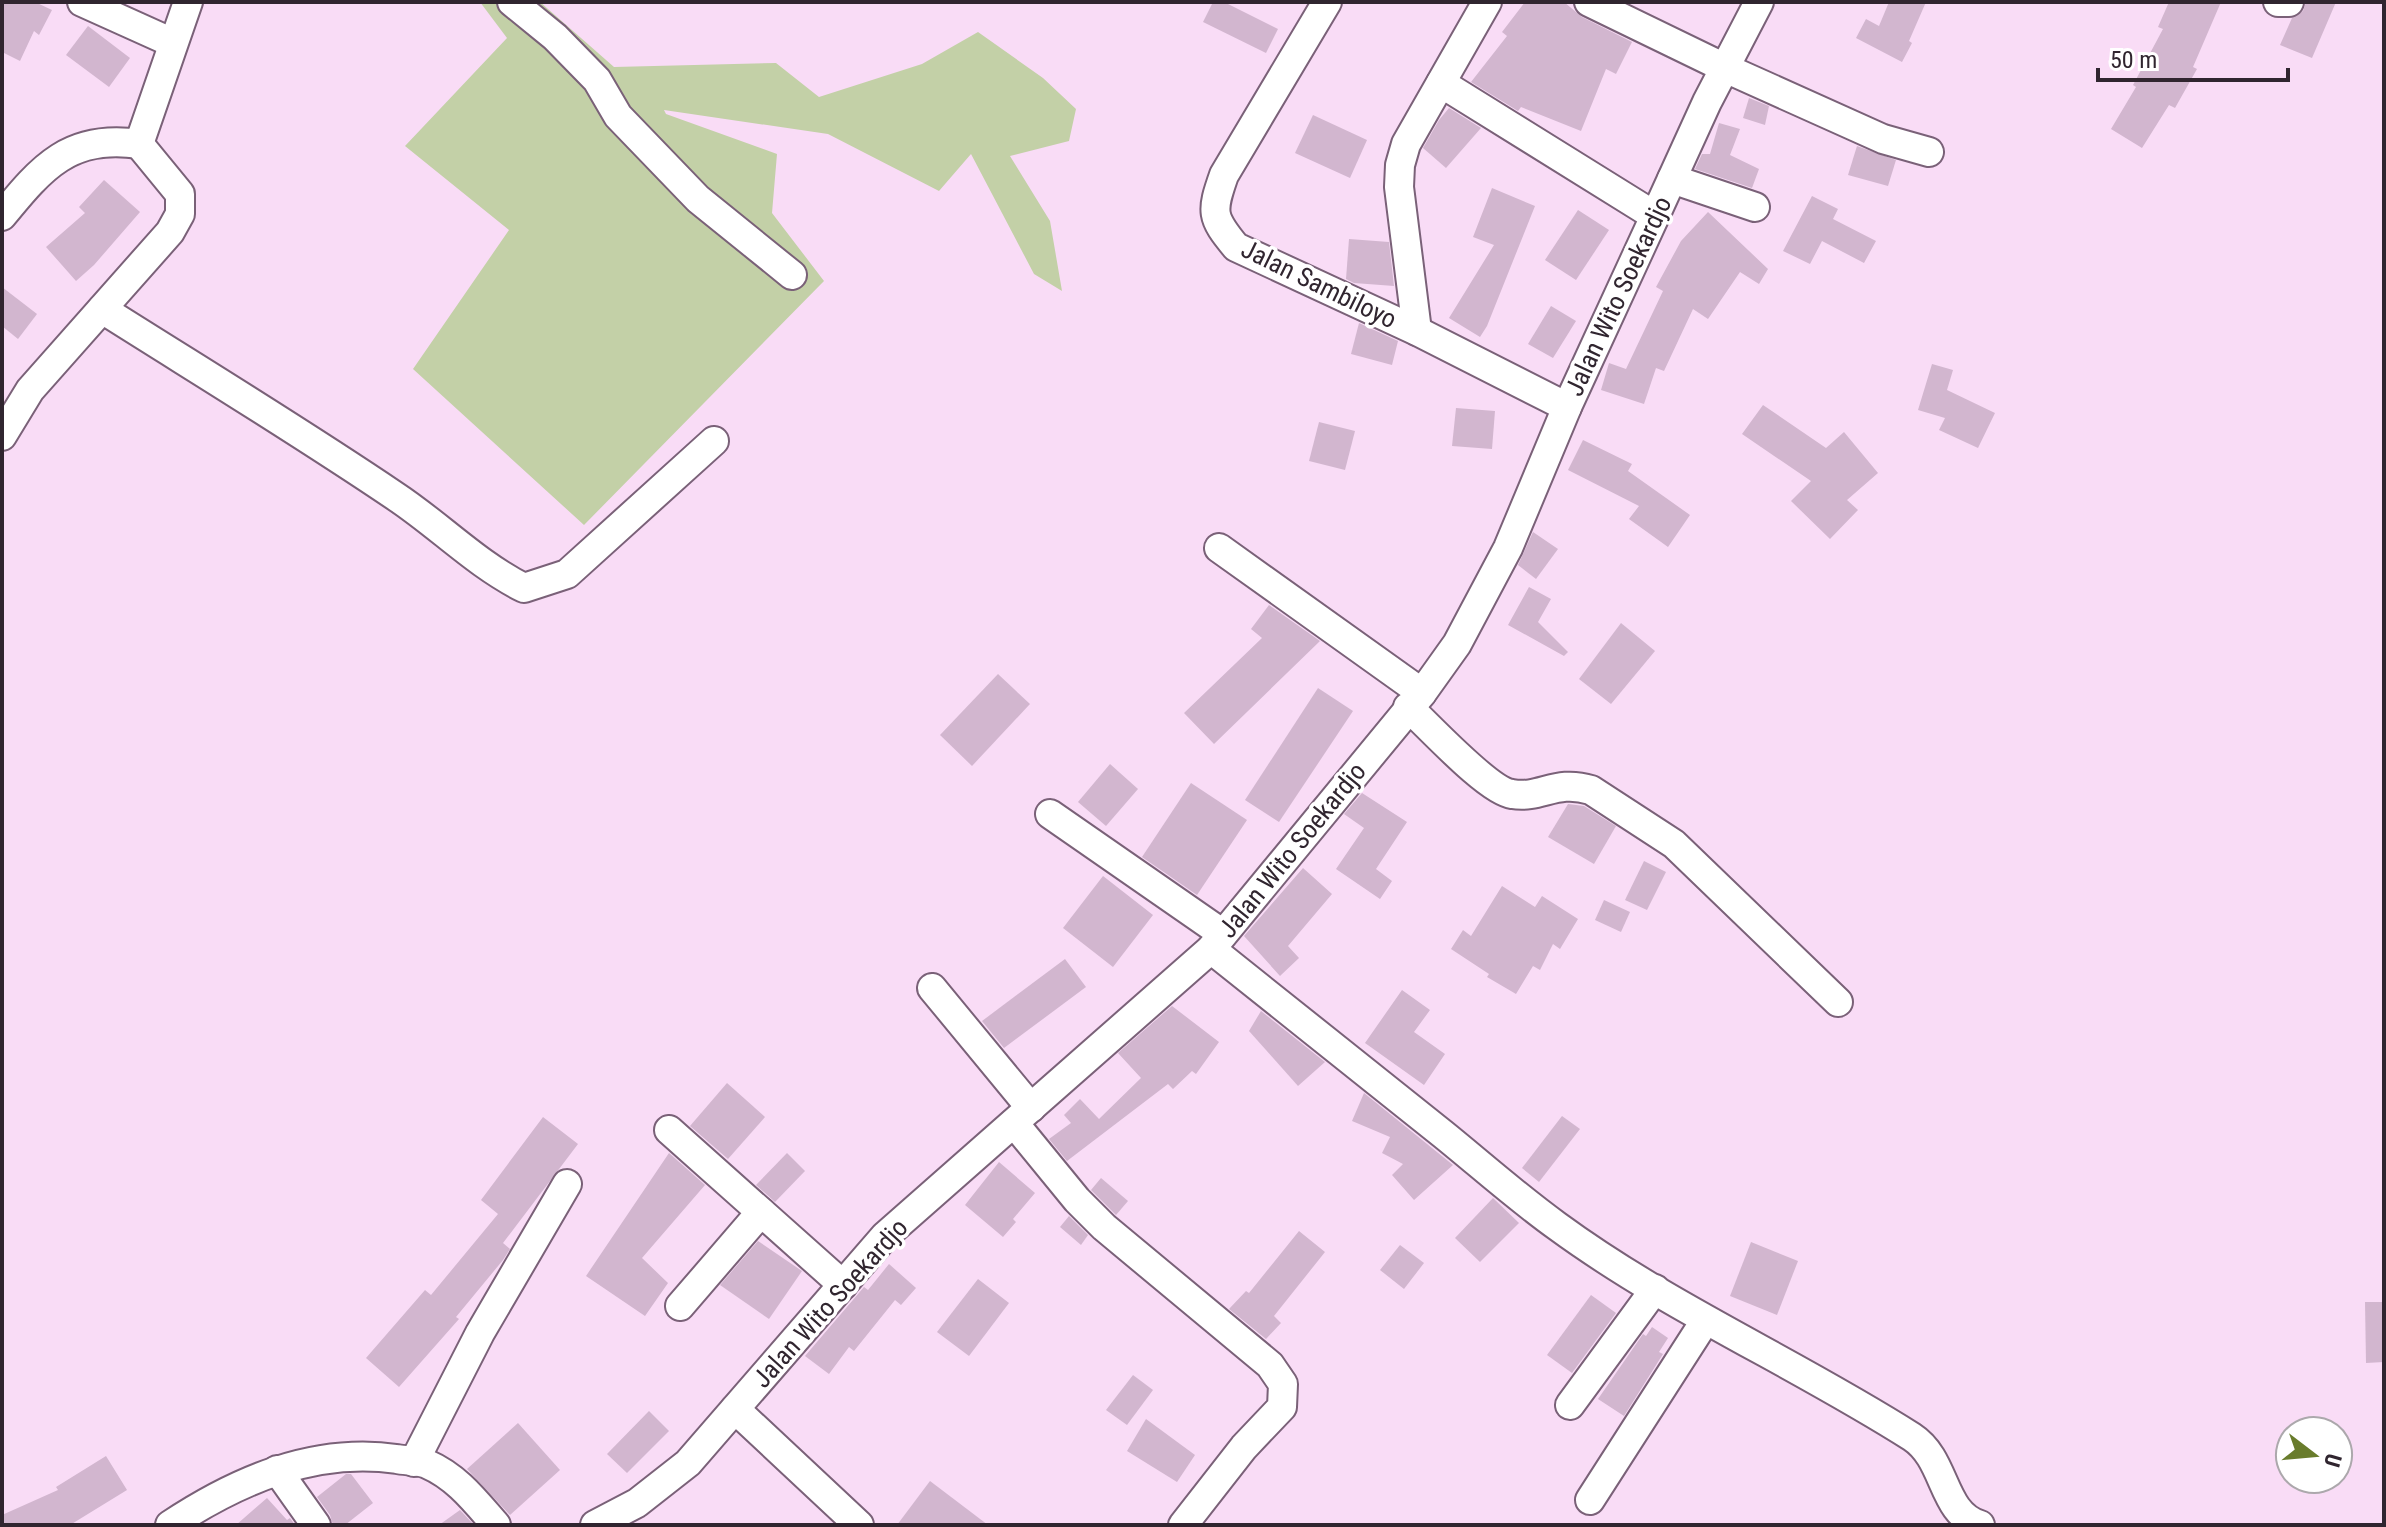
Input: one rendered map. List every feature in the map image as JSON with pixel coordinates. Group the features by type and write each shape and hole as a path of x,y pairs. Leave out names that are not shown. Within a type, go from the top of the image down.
{"street":[{"path":"82,2 173,43"},
{"path":"139,144 188,2"},
{"path":"512,2 555,37 597,80 618,116 698,199 792,275"},
{"name":"Jalan Sambiloyo","path":"1327,2 1224,175 1214,202 1217,225 1236,247 1417,331 1567,407"},
{"path":"1417,331 1399,187 1400,165 1406,144 1487,2"},
{"path":"1589,2 1883,139 1929,152"},
{"name":"Jalan Wito Soekardjo","path":"595,1525 637,1503 688,1463 885,1236 1217,942 1415,700 1457,644 1508,548 1567,407 1672,179 1759,2"},
{"path":"2278,2 2289,2"},
{"path":"1441,83 1655,216"},
{"path":"2,216 37,174 63,154 117,141 139,144 180,194 180,214 170,232 30,390 2,436"},
{"path":"1672,179 1755,207"},
{"path":"102,309 306,437 404,502 499,575 524,588 567,574 714,441"},
{"path":"1219,548 1415,700 1491,784 1509,794 1529,794 1559,786 1591,790 1674,844 1838,1002"},
{"path":"1050,814 1217,942 1558,1227 1705,1321 1846,1397 1916,1440 1933,1457 1956,1510 1974,1523"},
{"path":"932,988 1022,1115 1077,1200 1104,1227 1270,1365 1283,1384 1282,1407 1244,1447 1183,1525"},
{"path":"669,1130 843,1285"},
{"path":"414,1462 480,1333 567,1184"},
{"path":"680,1306 761,1212"},
{"path":"1570,1405 1655,1289"},
{"path":"1590,1500 1705,1321"},
{"path":"735,1409 859,1525"},
{"path":"184,1521 208,1500 277,1470 333,1457 384,1457 425,1463 458,1482 496,1525"},
{"path":"277,1470 316,1525"}],"green space":[{"path":"480,2 540,2 614,67 776,63 819,97 922,64 978,32 1043,78 1076,109 1069,141 1010,156 1050,221 1062,291 1034,274 971,154 939,191 828,134 664,110 666,114 777,154 772,213 824,281 584,525 413,369 509,230 405,146 507,38"}],"building":[{"path":"2,2 35,2 52,10 39,35 34,31 20,61 2,52"},
{"path":"1213,2 1224,2 1278,29 1266,53 1203,22"},
{"path":"1525,2 1564,2 1582,17 1632,42 1616,74 1606,69 1581,131 1521,107 1518,111 1471,82 1507,36 1502,32"},
{"path":"1889,2 1926,2 1902,62 1856,38 1866,19 1879,26"},
{"path":"2169,2 2221,2 2193,67 2197,69 2175,108 2169,105 2142,148 2111,129 2136,87 2133,85 2163,29 2158,27"},
{"path":"2306,2 2336,2 2312,58 2280,45 2292,18 2303,11"},
{"path":"88,26 130,58 109,87 66,55"},
{"path":"1749,98 1769,106 1765,125 1743,118"},
{"path":"1449,108 1481,128 1446,168 1423,148"},
{"path":"1313,115 1367,140 1350,178 1295,153"},
{"path":"1719,123 1740,129 1730,155 1759,169 1752,188 1695,169 1702,154 1710,154"},
{"path":"1857,146 1896,160 1888,186 1848,175"},
{"path":"104,180 140,212 76,281 46,247 85,213 79,207"},
{"path":"1492,188 1535,206 1480,337 1449,318 1494,245 1473,237"},
{"path":"1812,196 1838,209 1833,219 1876,241 1864,263 1822,241 1810,264 1783,251"},
{"path":"1578,210 1609,230 1576,280 1545,260"},
{"path":"1708,212 1768,269 1759,284 1740,272 1708,319 1693,309 1664,371 1656,368 1644,404 1601,390 1609,363 1626,369 1663,291 1656,287 1681,241"},
{"path":"1349,239 1389,242 1394,286 1354,283 1346,279"},
{"path":"2,287 37,314 18,339 2,326"},
{"path":"1551,306 1576,321 1553,358 1528,344"},
{"path":"1359,323 1398,341 1392,365 1351,354"},
{"path":"1932,364 1953,370 1947,390 1995,413 1978,448 1939,430 1945,418 1918,410"},
{"path":"1763,405 1826,448 1844,432 1878,473 1847,500 1858,510 1830,539 1791,501 1811,481 1742,434"},
{"path":"1456,408 1495,411 1492,449 1452,446"},
{"path":"1319,422 1355,431 1345,470 1309,461"},
{"path":"1583,440 1632,464 1628,471 1690,515 1668,547 1629,519 1639,506 1568,470"},
{"path":"1533,532 1558,549 1536,579 1518,565"},
{"path":"1529,587 1551,599 1538,622 1568,652 1564,656 1508,625"},
{"path":"1269,605 1320,641 1214,744 1184,713 1262,638 1251,629"},
{"path":"1621,623 1655,651 1611,704 1579,679"},
{"path":"998,674 1030,704 972,766 940,735"},
{"path":"1318,688 1353,711 1279,822 1245,800"},
{"path":"1110,764 1138,789 1106,826 1078,802"},
{"path":"1191,783 1247,820 1197,895 1142,857"},
{"path":"1362,793 1407,822 1376,869 1392,881 1380,899 1336,869 1364,828 1344,814"},
{"path":"1568,804 1584,806 1616,826 1594,864 1548,837"},
{"path":"1644,861 1666,872 1647,910 1625,900"},
{"path":"1303,868 1332,894 1288,946 1299,958 1280,976 1244,936"},
{"path":"1103,876 1153,915 1113,967 1063,928"},
{"path":"1502,886 1535,907 1542,896 1578,919 1560,949 1553,944 1540,970 1533,966 1516,994 1487,977 1489,974 1451,949 1463,930 1471,936"},
{"path":"1604,900 1630,912 1621,932 1595,920"},
{"path":"1065,959 1086,987 1004,1048 982,1021"},
{"path":"1402,990 1430,1010 1414,1032 1445,1054 1424,1085 1365,1043"},
{"path":"1172,1006 1219,1042 1196,1074 1192,1071 1173,1089 1168,1084 1067,1161 1049,1139 1071,1123 1064,1115 1080,1099 1099,1119 1141,1078 1118,1053"},
{"path":"1261,1011 1325,1062 1298,1086 1249,1031"},
{"path":"727,1083 765,1117 728,1159 690,1126"},
{"path":"1364,1093 1453,1165 1414,1200 1392,1175 1403,1164 1382,1153 1390,1137 1352,1121"},
{"path":"1562,1116 1580,1129 1539,1182 1522,1168"},
{"path":"543,1117 578,1144 503,1243 510,1249 503,1260 456,1317 459,1319 399,1387 366,1358 425,1290 431,1295 498,1214 481,1200"},
{"path":"669,1153 705,1185 642,1258 668,1283 645,1316 586,1276"},
{"path":"787,1153 805,1171 775,1202 756,1185"},
{"path":"999,1162 1035,1193 1013,1219 1016,1222 1003,1237 965,1205"},
{"path":"1101,1178 1128,1201 1116,1215 1091,1190"},
{"path":"1493,1198 1519,1223 1480,1262 1455,1238"},
{"path":"1069,1216 1088,1235 1081,1245 1060,1227"},
{"path":"1299,1231 1325,1252 1274,1316 1281,1323 1266,1339 1229,1309 1246,1291 1249,1293"},
{"path":"758,1241 802,1271 769,1319 720,1285"},
{"path":"1751,1242 1798,1261 1777,1315 1730,1296"},
{"path":"1400,1245 1424,1263 1404,1289 1380,1270"},
{"path":"889,1264 916,1288 901,1305 895,1300 854,1351 849,1347 829,1374 805,1356 864,1287 868,1290"},
{"path":"978,1279 1009,1303 969,1356 937,1332"},
{"path":"1591,1295 1616,1313 1572,1373 1547,1355"},
{"path":"2365,1302 2384,1302 2384,1362 2366,1363"},
{"path":"1652,1327 1668,1338 1659,1352 1663,1354 1624,1416 1598,1399 1643,1334 1646,1336"},
{"path":"1133,1375 1153,1390 1127,1425 1106,1410"},
{"path":"649,1411 669,1431 627,1473 607,1454"},
{"path":"1146,1419 1195,1455 1177,1482 1127,1451"},
{"path":"518,1423 560,1470 510,1515 467,1469"},
{"path":"106,1456 127,1490 70,1525 2,1525 2,1515 58,1490 56,1487"},
{"path":"346,1474 351,1474 373,1503 345,1525 333,1525 317,1497"},
{"path":"930,1481 988,1525 897,1525"},
{"path":"267,1498 295,1525 236,1525"},
{"path":"460,1510 474,1525 439,1525"}]}
